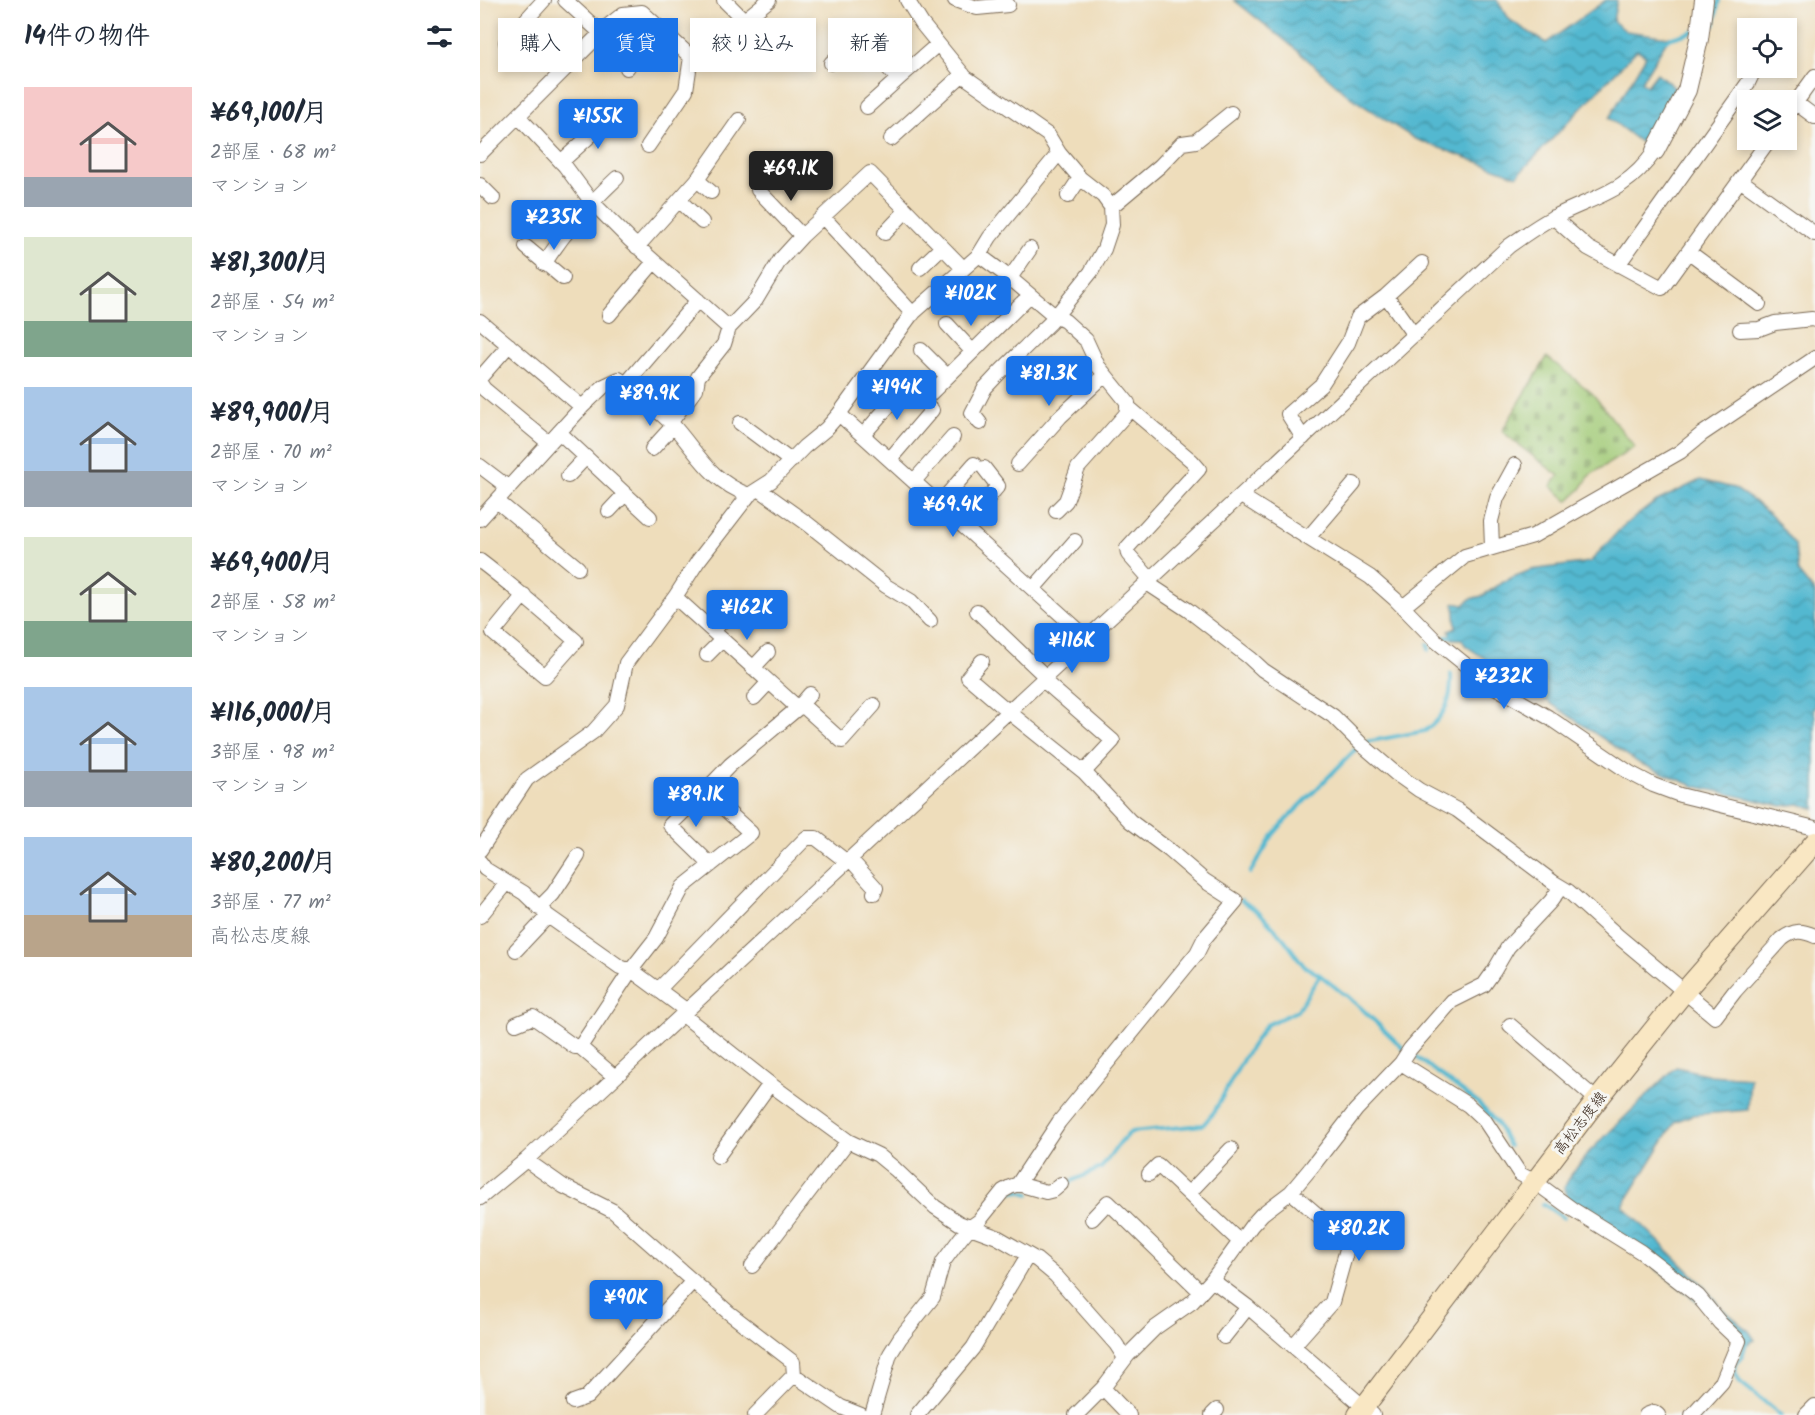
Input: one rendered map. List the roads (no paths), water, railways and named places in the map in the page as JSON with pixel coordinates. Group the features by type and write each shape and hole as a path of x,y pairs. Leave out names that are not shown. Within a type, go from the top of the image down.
{"main road":[{"name":"高松志度線","path":"1365,1412 1597,1100 1684,992 1815,843"}],"street":[{"path":"528,18 544,0"},
{"path":"565,0 594,27"},
{"path":"724,0 742,18"},
{"path":"746,18 769,0"},
{"path":"908,0 922,24 963,75 1048,135 1059,153 1080,177 1103,196 1111,207 1112,225 1104,249 1091,272 1055,316 986,388 972,413 980,423"},
{"path":"955,0 977,8 1008,5"},
{"path":"480,1198 526,1160 685,1013 1509,246 1553,217 1613,191 1635,176 1655,151 1687,90 1699,39 1704,0"},
{"path":"618,18 623,14 642,12 648,18"},
{"path":"480,154 594,40"},
{"path":"867,107 938,44"},
{"path":"648,146 686,90 690,57 678,46"},
{"path":"892,72 898,79"},
{"path":"891,139 963,75"},
{"path":"1797,102 1815,76"},
{"path":"1618,265 1750,78"},
{"path":"1797,104 1815,117"},
{"path":"1111,207 1160,166 1182,143 1196,141 1231,113"},
{"path":"561,162 614,114"},
{"path":"518,116 561,162 591,201 637,247 729,328"},
{"path":"637,247 697,180 739,120"},
{"path":"1553,217 1588,248 1662,288 1762,150"},
{"path":"480,850 527,778 593,732 616,705 626,663 675,597 698,561 754,492 771,481 839,414 913,314 979,255 990,237 1059,153"},
{"path":"652,450 696,389 698,377 724,344 729,328 756,300 780,260 802,236 870,173 963,268"},
{"path":"1068,196 1080,177"},
{"path":"544,264 559,239 591,201 617,178"},
{"path":"697,180 711,192"},
{"path":"1740,180 1815,234"},
{"path":"480,185 493,198"},
{"path":"758,190 802,236"},
{"path":"679,200 702,222"},
{"path":"885,233 906,211"},
{"path":"823,217 913,314"},
{"path":"526,247 563,278"},
{"path":"920,268 942,247"},
{"path":"1010,278 1030,249"},
{"path":"1689,252 1759,304"},
{"path":"979,255 1055,316 1065,321 1086,340 1098,366 1128,403 1125,414 1078,468 1066,501 1056,511"},
{"path":"609,315 654,262"},
{"path":"1303,438 1288,414 1322,385 1348,343 1358,317 1386,296 1422,263"},
{"path":"890,459 947,376 1030,295"},
{"path":"1386,296 1413,335"},
{"path":"625,385 698,300"},
{"path":"1740,330 1759,329 1775,323 1814,317"},
{"path":"480,321 582,407"},
{"path":"947,324 972,351"},
{"path":"480,378 509,345"},
{"path":"921,350 947,376"},
{"path":"1403,607 1465,556 1533,536 1680,453 1702,434 1815,358"},
{"path":"1008,364 1024,382"},
{"path":"1018,464 1057,431 1106,375"},
{"path":"480,519 582,407 604,387 618,379 671,424 713,474 734,490 754,492 808,524 886,586 911,601 930,621"},
{"path":"480,383 549,443"},
{"path":"863,435 907,385"},
{"path":"1127,406 1192,460 1199,470 1127,548 1128,554 1149,581 1263,670 1333,716 1395,773 1419,790 1457,810 1568,891 1715,1017 1782,939 1799,931 1815,936"},
{"path":"839,414 1088,639"},
{"path":"740,423 790,461"},
{"path":"560,432 650,517"},
{"path":"914,481 953,437"},
{"path":"568,476 586,457"},
{"path":"1492,547 1491,521 1497,498 1515,465"},
{"path":"480,466 509,488"},
{"path":"939,504 979,466 998,486 964,527"},
{"path":"1308,538 1354,484"},
{"path":"609,511 625,494"},
{"path":"1241,496 1370,577 1435,640 1488,683 1548,717 1638,777 1680,795 1815,828"},
{"path":"497,501 578,568"},
{"path":"1033,589 1075,541"},
{"path":"480,561 524,595 576,641 545,676 493,633 524,595"},
{"path":"675,597 769,682 803,702 842,741 874,705"},
{"path":"707,655 717,635 739,603"},
{"path":"977,611 1113,741 1084,772"},
{"path":"753,668 768,652"},
{"path":"872,1415 890,1354 933,1297 943,1262 975,1229 1003,1191 1018,1184 1059,1122 1197,953 1204,939 1236,901 1205,881 1130,821 1084,772 968,677 982,661"},
{"path":"754,698 769,682"},
{"path":"711,865 670,825 730,765 803,702"},
{"path":"580,1047 631,970 656,938 683,887 751,833 705,791"},
{"path":"658,990 806,838 816,838 849,861 876,888 874,893"},
{"path":"516,950 544,912 553,894 579,856"},
{"path":"480,862 485,869 524,893 544,912 620,967 631,970 658,990 770,1084 848,1141 878,1155 935,1207 959,1224 975,1229 1037,1260 1056,1276 1116,1344 1125,1358"},
{"path":"480,916 507,883"},
{"path":"1076,1415 1103,1388 1125,1358 1155,1329 1192,1302 1212,1280 1262,1214 1291,1192 1356,1110 1452,1001 1484,985 1508,947 1561,887"},
{"path":"516,1024 533,1017 575,1047 580,1047 615,1077"},
{"path":"1510,1025 1597,1100"},
{"path":"1405,1056 1485,1121 1520,1174 1641,1252 1698,1296 1720,1323 1739,1341 1722,1382 1692,1415"},
{"path":"718,1156 770,1084"},
{"path":"752,1266 848,1141"},
{"path":"1189,1193 1231,1149"},
{"path":"526,1160 563,1186 613,1211 728,1312 793,1362 794,1375 755,1415"},
{"path":"1149,1174 1158,1165 1240,1242"},
{"path":"1018,1184 1046,1191 1054,1190 1061,1184"},
{"path":"1291,1192 1349,1242 1332,1302 1293,1346"},
{"path":"1092,1219 1108,1202 1201,1292"},
{"path":"917,1415 973,1348 1028,1255"},
{"path":"1212,1280 1248,1307 1365,1412"},
{"path":"573,1402 587,1397 693,1281"},
{"path":"1224,1337 1248,1307"},
{"path":"794,1375 841,1407 861,1415"},
{"path":"1103,1388 1129,1415"},
{"path":"1806,1415 1815,1406"},
{"path":"1646,1415 1654,1412 1658,1415"}],"water":[{"path":"1234,0 1497,0 1510,20 1546,43 1606,0 1617,0 1613,21 1626,31 1669,37 1641,82 1647,86 1657,73 1675,88 1665,113 1645,146 1609,118 1646,56 1637,50 1517,176 1415,139 1350,97"},
{"path":"1700,480 1734,488 1775,519 1795,545 1798,572 1815,593 1815,706 1813,709 1815,716 1815,809 1799,804 1782,806 1694,786 1639,763 1466,646 1461,639 1452,639 1449,631 1456,628 1454,603 1464,605 1470,599 1482,596 1508,579 1531,570 1590,562 1622,527 1655,502"},
{"path":"1676,1067 1711,1075 1750,1078 1748,1110 1692,1115 1675,1122 1623,1206 1700,1282 1721,1307 1749,1331 1755,1340 1745,1345 1722,1321 1569,1200 1564,1188 1589,1152"}],"waterway":[{"path":"1705,28 1714,25 1719,0"},
{"path":"1662,41 1695,31"},
{"path":"1444,638 1451,636"},
{"path":"1428,644 1429,650"},
{"path":"1365,742 1425,731 1443,713 1449,699 1451,674"},
{"path":"1250,873 1273,835 1357,748"},
{"path":"1241,900 1260,913 1284,939 1304,966 1320,975"},
{"path":"1064,1187 1101,1168 1131,1132 1203,1125 1214,1112 1246,1054 1266,1025 1297,1011 1320,975 1360,1007 1405,1050"},
{"path":"1411,1053 1478,1103 1496,1122 1509,1146"},
{"path":"1013,1192 1029,1194"},
{"path":"1543,1204 1564,1218"},
{"path":"963,1246 976,1232"},
{"path":"1747,1340 1742,1356 1736,1364 1735,1372 1740,1382 1781,1415"}]}
